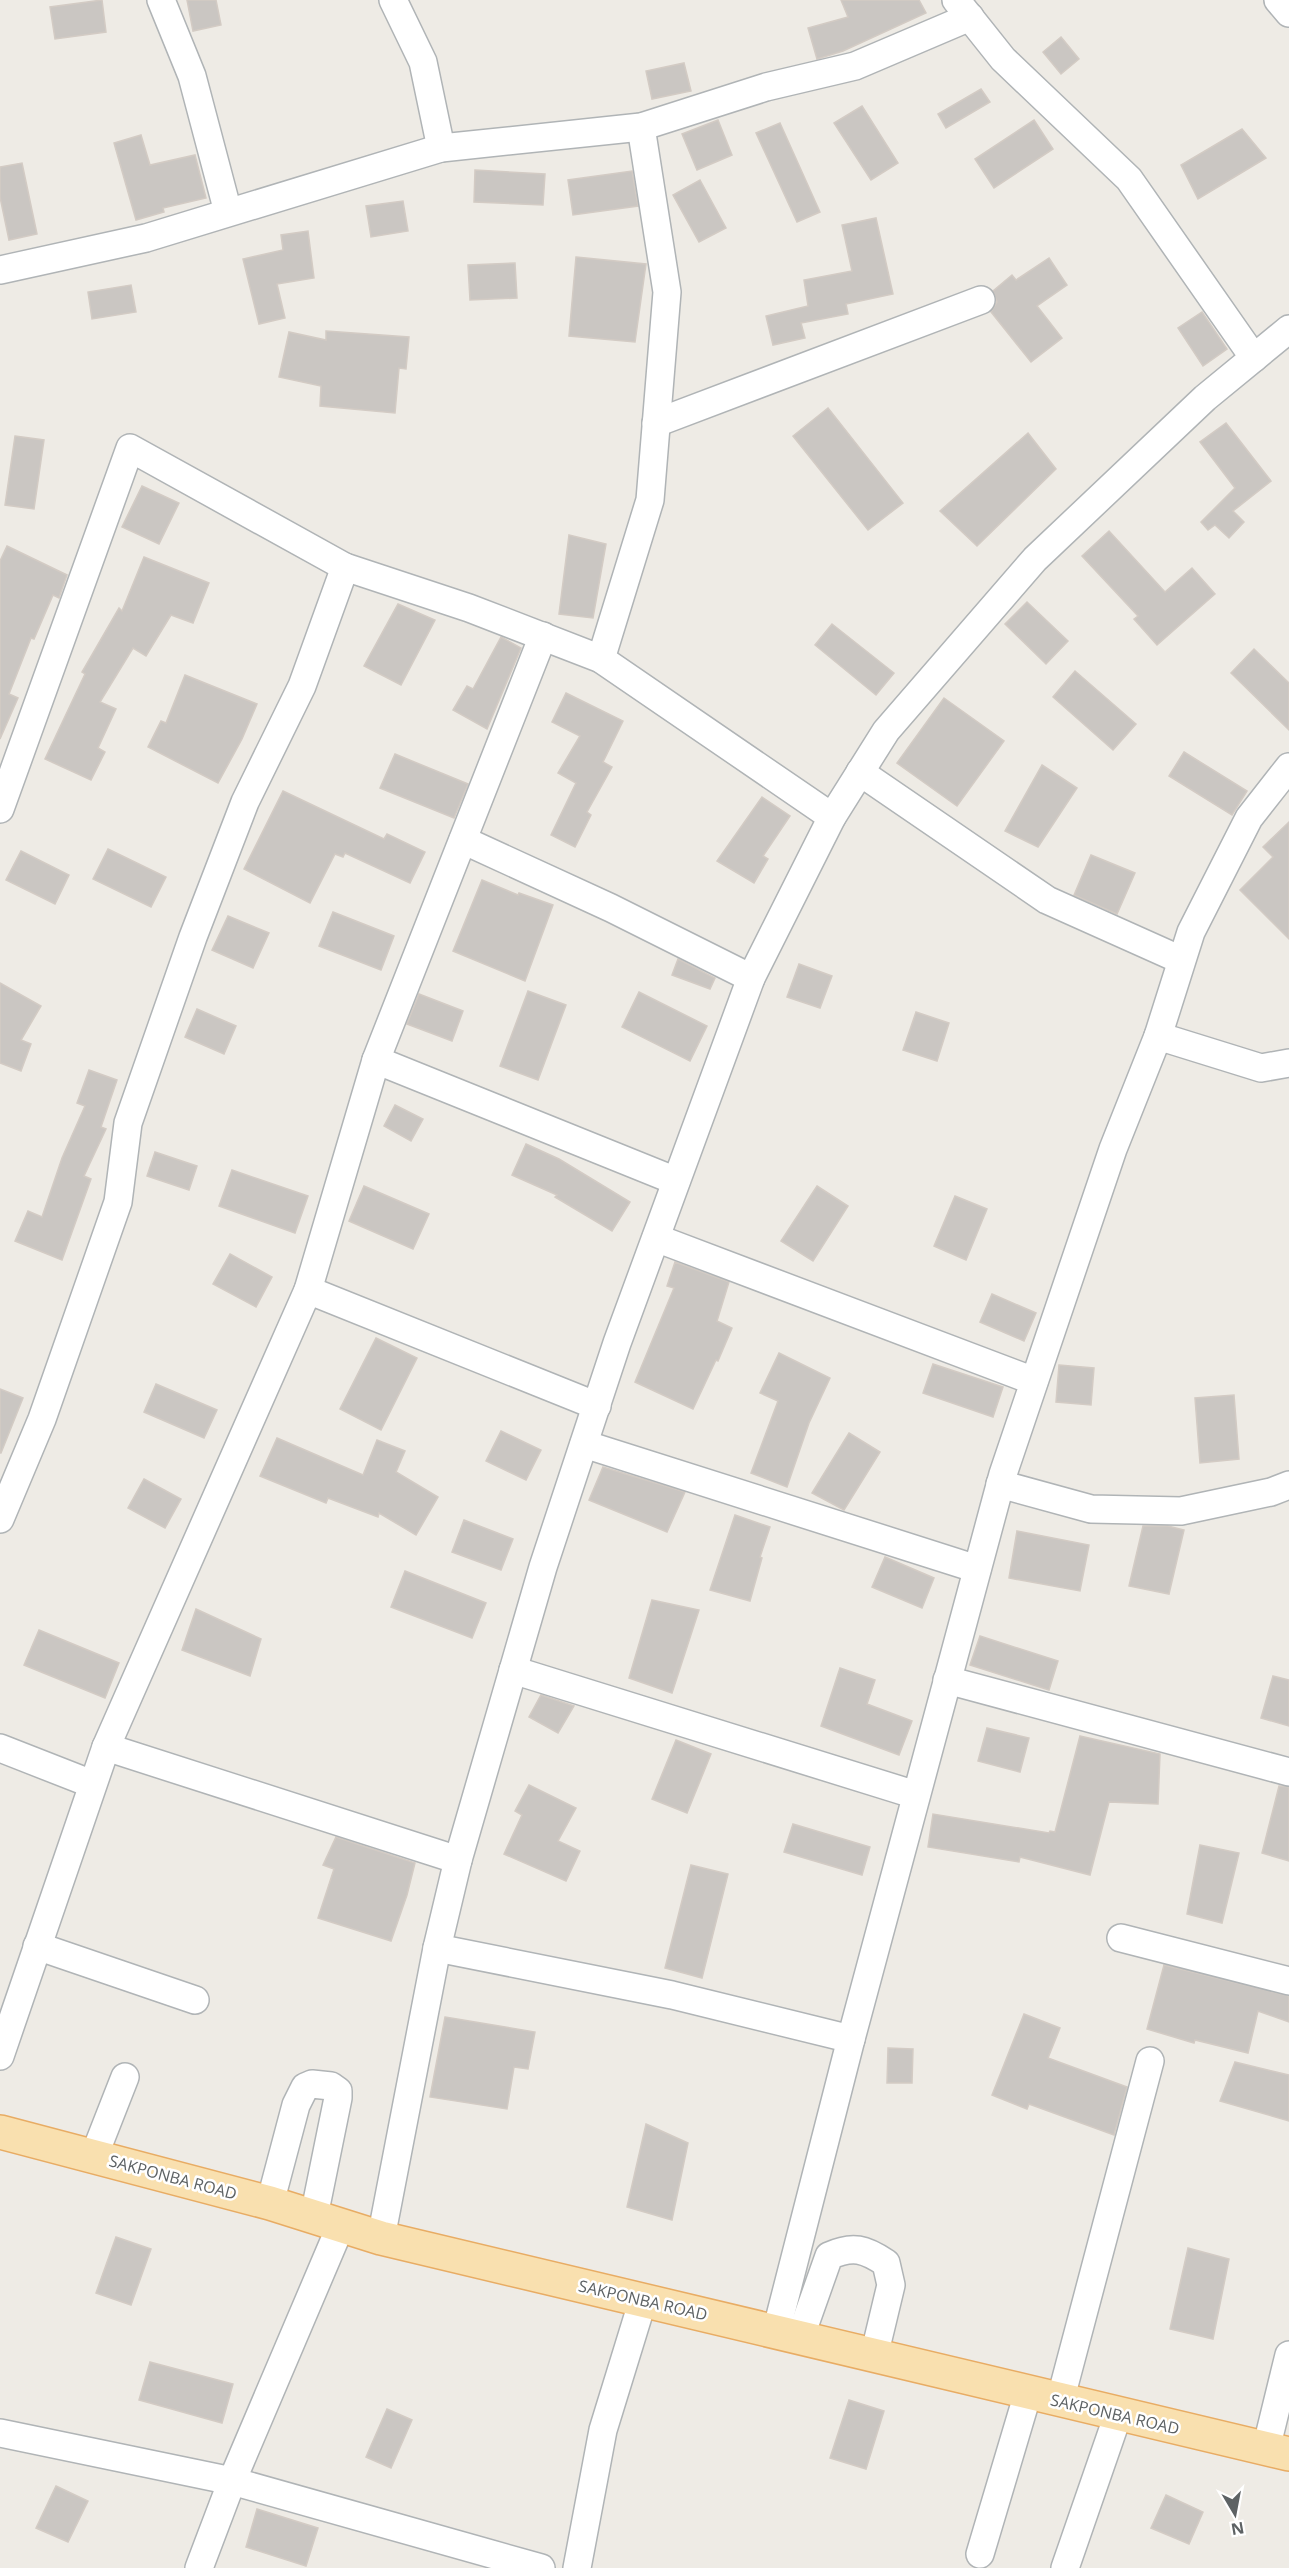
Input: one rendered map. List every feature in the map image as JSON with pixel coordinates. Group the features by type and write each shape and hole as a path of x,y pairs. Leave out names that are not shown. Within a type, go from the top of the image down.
{"main road":[{"name":"SAKPONBA ROAD","path":"0,2132 270,2203 381,2238 1118,2415 1278,2451"}],"street":[{"path":"161,0 192,76 228,212"},
{"path":"393,0 423,62 441,148"},
{"path":"1278,0 1289,13"},
{"path":"0,270 146,238 441,148 641,127 766,87 855,66 963,8 1003,59 1130,179 1254,358"},
{"path":"601,659 650,500 667,292 641,127"},
{"path":"656,423 981,300"},
{"path":"381,2238 437,1948 458,1860 543,1567 676,1181 751,978 832,818 886,731 1035,559 1205,398 1289,329"},
{"path":"0,809 130,448 345,567 469,608 601,659 832,818"},
{"path":"0,1519 42,1419 118,1202 128,1123 193,938 245,802 302,686 345,567"},
{"path":"0,2056 106,1747 308,1290 376,1060 543,636"},
{"path":"788,2335 851,2039 1000,1484 1113,1149 1158,1036 1191,932 1249,818 1289,767"},
{"path":"860,772 1047,900 1181,960"},
{"path":"463,840 611,908 751,978"},
{"path":"1158,1036 1261,1068 1289,1063"},
{"path":"376,1060 676,1181"},
{"path":"656,1238 1034,1381"},
{"path":"308,1290 597,1406"},
{"path":"584,1444 977,1569"},
{"path":"1000,1484 1091,1509 1181,1511 1271,1492 1289,1485"},
{"path":"513,1670 916,1795"},
{"path":"947,1680 1289,1772"},
{"path":"106,1747 458,1860"},
{"path":"0,1748 92,1784"},
{"path":"1121,1938 1289,1981"},
{"path":"37,1946 195,2000"},
{"path":"437,1948 672,1995 851,2039"},
{"path":"1060,2401 1150,2061"},
{"path":"94,2156 125,2077"},
{"path":"199,2568 327,2221 338,2098 338,2091 331,2086 312,2084 303,2090 296,2105 270,2203"},
{"path":"788,2335 829,2256 844,2249 868,2251 886,2263 891,2285 874,2356"},
{"path":"577,2568 603,2430 643,2300"},
{"path":"1278,2451 1289,2355"},
{"path":"980,2554 1028,2393"},
{"path":"1065,2568 1118,2415"},
{"path":"0,2433 232,2481 483,2560 541,2568"}],"building":[{"path":"102,0 106,32 55,39 50,7"},
{"path":"187,0 216,0 221,25 193,31"},
{"path":"841,0 919,0 926,13 843,51 817,59 808,28 848,17"},
{"path":"1061,37 1079,59 1061,74 1043,52"},
{"path":"684,63 691,91 652,99 646,71"},
{"path":"981,89 990,102 946,128 938,114"},
{"path":"862,106 898,163 871,180 834,123"},
{"path":"718,120 732,155 697,170 682,134"},
{"path":"1034,120 1053,149 994,188 975,159"},
{"path":"780,123 820,212 797,222 756,133"},
{"path":"1242,129 1266,158 1198,199 1181,165"},
{"path":"141,135 150,165 195,155 206,198 163,208 164,212 136,220 114,143"},
{"path":"22,163 37,234 9,240 0,197 0,167"},
{"path":"475,170 545,174 543,205 474,202"},
{"path":"632,171 638,206 573,215 568,180"},
{"path":"700,180 726,228 699,242 673,195"},
{"path":"403,201 408,231 371,237 366,206"},
{"path":"876,218 893,294 846,304 848,314 801,323 805,338 773,345 766,316 808,306 804,280 852,271 842,225"},
{"path":"308,231 314,278 277,284 285,318 259,324 243,259 283,250 281,235"},
{"path":"576,257 646,264 635,342 569,336"},
{"path":"1049,258 1067,285 1037,306 1062,338 1031,362 991,312 997,302 993,291 1012,275 1016,280"},
{"path":"515,263 517,298 470,300 468,265"},
{"path":"131,285 136,312 92,319 88,292"},
{"path":"1202,312 1227,349 1203,366 1178,328"},
{"path":"326,331 409,337 406,369 399,368 395,413 320,406 321,386 279,377 289,332 326,340"},
{"path":"828,408 903,503 868,530 793,436"},
{"path":"1226,423 1271,481 1233,511 1244,522 1229,538 1215,525 1208,530 1201,522 1235,488 1200,442"},
{"path":"1028,433 1056,469 977,546 940,511"},
{"path":"15,436 44,440 34,509 5,505"},
{"path":"142,486 179,503 159,544 122,527"},
{"path":"1109,531 1165,592 1192,568 1215,594 1157,645 1134,619 1138,616 1082,556"},
{"path":"569,535 606,544 593,618 559,614"},
{"path":"7,546 67,575 59,598 53,595 34,639 31,638 9,694 18,698 0,739 0,561"},
{"path":"144,557 209,583 193,623 171,615 146,656 133,648 100,702 116,709 98,748 105,752 91,780 45,759 85,674 82,672 119,608 122,611"},
{"path":"1027,602 1068,641 1046,664 1005,624"},
{"path":"398,604 435,620 401,685 364,666"},
{"path":"832,624 894,673 876,695 815,645"},
{"path":"501,637 521,648 487,729 453,710 467,686 473,689"},
{"path":"1254,649 1289,683 1289,730 1231,673"},
{"path":"1075,671 1136,724 1113,750 1053,697"},
{"path":"185,675 257,704 242,739 218,783 148,747 161,721 166,723"},
{"path":"566,693 623,721 603,762 612,767 587,812 591,815 575,847 551,835 576,783 558,773 580,736 552,722"},
{"path":"944,698 1004,741 957,806 897,763"},
{"path":"1184,752 1247,791 1232,815 1169,776"},
{"path":"395,754 468,784 454,818 380,788"},
{"path":"1042,765 1077,788 1038,847 1005,831"},
{"path":"283,791 384,839 387,834 425,852 410,883 345,853 343,857 335,854 310,903 244,869"},
{"path":"762,797 790,816 763,856 768,859 754,883 717,861"},
{"path":"1289,822 1289,939 1240,890 1273,857 1263,847"},
{"path":"108,849 166,877 151,907 93,879"},
{"path":"21,851 69,875 55,904 6,880"},
{"path":"1091,855 1135,873 1117,914 1074,895"},
{"path":"482,880 518,895 519,893 553,905 525,981 453,951"},
{"path":"333,912 394,936 381,970 319,946"},
{"path":"228,916 269,933 253,968 212,950"},
{"path":"678,959 715,978 710,989 672,975"},
{"path":"799,964 832,976 820,1008 787,997"},
{"path":"0,983 41,1006 21,1040 31,1044 21,1071 0,1063"},
{"path":"528,991 566,1005 538,1080 500,1066"},
{"path":"639,992 707,1026 690,1061 622,1027"},
{"path":"419,994 463,1011 452,1041 407,1024"},
{"path":"197,1009 236,1026 224,1054 185,1037"},
{"path":"916,1012 949,1023 937,1061 903,1050"},
{"path":"89,1070 117,1080 101,1127 106,1129 84,1176 91,1179 62,1260 15,1241 28,1211 42,1217 62,1158 85,1106 77,1103"},
{"path":"395,1105 423,1119 411,1141 384,1126"},
{"path":"526,1144 559,1159 630,1202 612,1231 555,1197 557,1195 512,1175"},
{"path":"155,1152 197,1166 189,1190 147,1176"},
{"path":"232,1170 308,1196 295,1233 219,1206"},
{"path":"364,1186 429,1214 413,1249 349,1221"},
{"path":"817,1186 848,1206 813,1261 781,1241"},
{"path":"955,1196 987,1209 966,1260 934,1246"},
{"path":"230,1254 272,1277 256,1307 213,1284"},
{"path":"675,1262 729,1282 717,1321 732,1328 693,1409 635,1382 674,1288 667,1286"},
{"path":"992,1294 1036,1313 1024,1341 980,1322"},
{"path":"376,1338 417,1358 381,1430 340,1409"},
{"path":"779,1353 830,1378 809,1423 787,1487 751,1473 778,1401 760,1393"},
{"path":"933,1364 1003,1387 993,1417 923,1393"},
{"path":"1059,1365 1094,1368 1091,1405 1056,1402"},
{"path":"156,1384 217,1410 204,1438 144,1412"},
{"path":"0,1389 23,1398 1,1453 0,1453"},
{"path":"1234,1395 1239,1459 1200,1463 1195,1398"},
{"path":"501,1431 541,1450 526,1480 486,1461"},
{"path":"849,1433 880,1452 844,1510 812,1493"},
{"path":"277,1438 363,1475 377,1440 405,1451 396,1472 438,1497 416,1535 379,1513 378,1517 328,1498 326,1503 260,1476"},
{"path":"603,1467 685,1492 667,1532 589,1500"},
{"path":"144,1479 181,1499 165,1528 128,1508"},
{"path":"735,1515 770,1527 760,1557 762,1558 750,1601 710,1590"},
{"path":"464,1520 513,1539 501,1570 452,1552"},
{"path":"1143,1526 1168,1526 1184,1530 1169,1594 1129,1586"},
{"path":"1017,1531 1089,1545 1080,1591 1009,1578"},
{"path":"885,1557 934,1578 922,1608 872,1587"},
{"path":"405,1571 486,1603 472,1638 391,1607"},
{"path":"652,1600 699,1610 672,1693 629,1678"},
{"path":"196,1609 261,1639 250,1676 182,1650"},
{"path":"39,1630 119,1663 105,1698 24,1665"},
{"path":"980,1636 1058,1661 1049,1690 970,1665"},
{"path":"840,1668 875,1680 867,1704 912,1721 899,1755 821,1726"},
{"path":"1273,1676 1289,1680 1289,1726 1261,1718"},
{"path":"541,1695 574,1706 558,1733 529,1717"},
{"path":"987,1728 1029,1738 1020,1772 978,1761"},
{"path":"1080,1736 1160,1754 1158,1804 1109,1802 1090,1875 1020,1857 1019,1862 928,1847 933,1814 1049,1833 1050,1831 1055,1832"},
{"path":"676,1740 711,1754 687,1813 652,1799"},
{"path":"529,1785 576,1808 558,1841 580,1851 566,1881 504,1854 522,1815 515,1811"},
{"path":"1279,1786 1289,1787 1289,1861 1262,1853"},
{"path":"793,1824 870,1847 862,1875 784,1852"},
{"path":"336,1837 415,1863 391,1941 318,1918 334,1869 323,1865"},
{"path":"1200,1845 1239,1853 1222,1923 1187,1914"},
{"path":"691,1865 728,1874 702,1978 665,1968"},
{"path":"1164,1965 1289,1996 1289,2022 1258,2011 1248,2053 1195,2040 1194,2043 1147,2029"},
{"path":"1024,2014 1060,2028 1048,2058 1127,2087 1114,2135 1029,2104 1027,2109 992,2095"},
{"path":"445,2017 535,2032 528,2069 514,2067 507,2109 430,2097"},
{"path":"888,2048 913,2049 912,2083 887,2083"},
{"path":"1235,2062 1289,2075 1289,2121 1220,2101"},
{"path":"646,2124 688,2143 672,2220 627,2207"},
{"path":"116,2237 151,2249 131,2305 96,2293"},
{"path":"1188,2248 1229,2259 1213,2339 1170,2329"},
{"path":"150,2362 233,2384 222,2423 139,2400"},
{"path":"849,2400 884,2411 866,2469 830,2458"},
{"path":"387,2409 412,2420 391,2468 366,2457"},
{"path":"56,2486 88,2501 68,2542 36,2528"},
{"path":"1166,2495 1203,2512 1189,2544 1151,2528"},
{"path":"257,2509 318,2528 306,2566 246,2547"}]}
